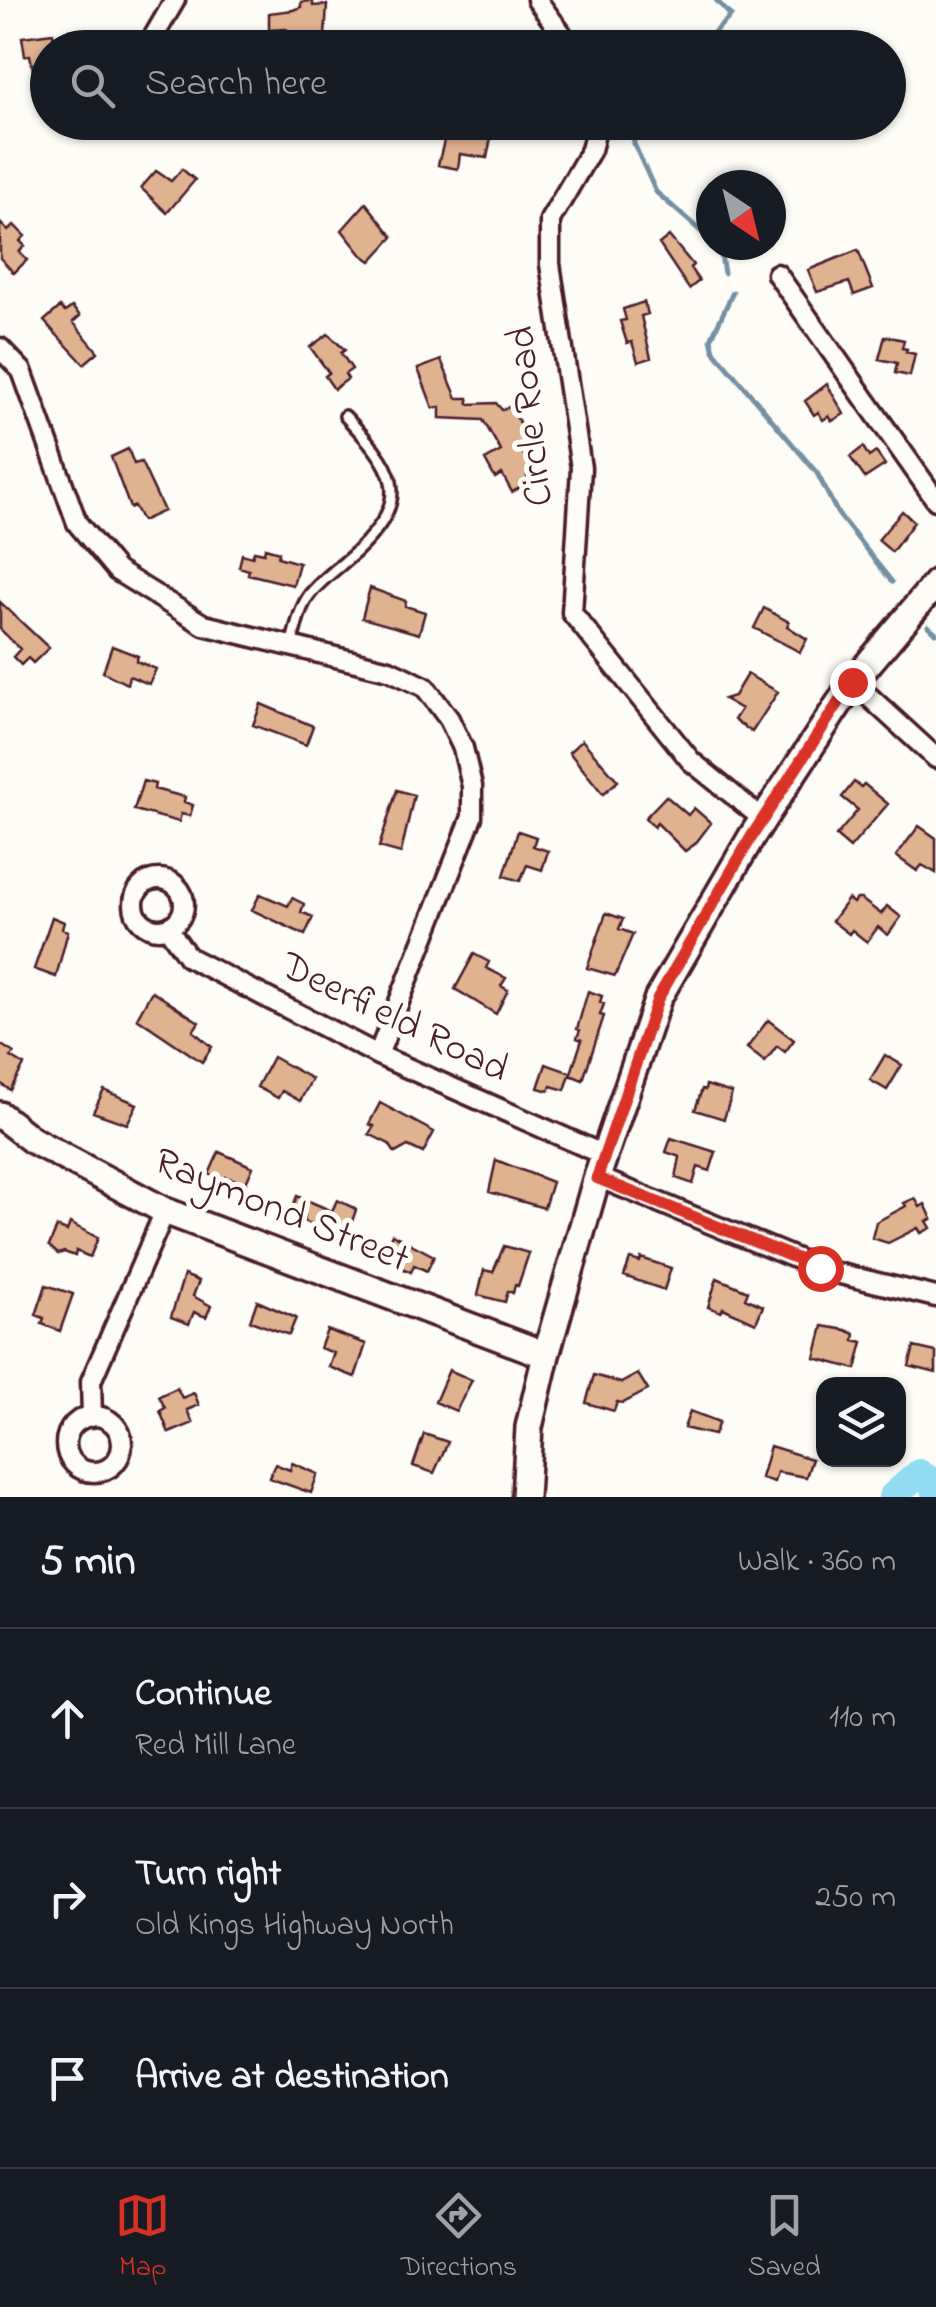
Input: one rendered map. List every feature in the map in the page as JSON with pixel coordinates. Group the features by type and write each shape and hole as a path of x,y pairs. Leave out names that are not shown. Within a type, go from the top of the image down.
{"main road":[{"path":"525,1497 528,1427 546,1355 601,1166 658,998 763,819 852,682 936,583"},
{"name":"Raymond Street","path":"0,1115 32,1140 164,1211 546,1355"}],"street":[{"path":"157,30 175,0"},
{"path":"537,0 559,30"},
{"name":"Circle Road","path":"594,140 550,220 550,264 580,468 572,613 691,761 763,819"},
{"path":"777,274 936,500"},
{"path":"0,348 22,370 30,386 78,523 117,571 204,625 389,670 425,687 449,719 464,748 472,786 472,817 378,1054"},
{"path":"852,682 936,758"},
{"name":"Deerfield Road","path":"168,928 188,956 601,1166 824,1270 936,1297"},
{"path":"92,1417 92,1381 164,1211"}],"lane":[{"path":"291,645 309,595 368,540 392,500 392,480 385,462 346,416"}],"building":[{"path":"301,2 327,5 325,30 269,30 269,13 293,10 301,7"},
{"path":"30,36 30,55 25,56 22,37"},
{"path":"444,140 490,140 487,158 460,154 458,169 438,165"},
{"path":"182,169 195,180 167,213 141,188 156,171 171,181"},
{"path":"366,203 393,237 371,261 342,230"},
{"path":"0,223 8,231 14,225 25,236 20,241 25,246 19,252 27,260 14,273 0,258"},
{"path":"669,236 693,265 690,268 699,281 689,289 659,244"},
{"path":"858,250 873,288 854,295 849,282 817,292 808,270"},
{"path":"644,302 648,314 641,316 651,358 638,362 620,321 626,320 623,309"},
{"path":"60,307 65,312 72,307 80,316 73,322 98,352 84,364 44,321"},
{"path":"328,334 345,350 341,353 352,369 345,374 348,379 334,389 325,376 329,373 310,347"},
{"path":"885,336 904,340 902,348 915,354 910,376 895,373 897,363 879,359"},
{"path":"441,360 457,398 468,398 469,404 496,403 502,410 510,406 531,443 520,448 534,473 527,477 529,483 512,492 502,474 495,478 485,460 501,451 483,420 440,418 440,407 433,408 418,369"},
{"path":"827,384 844,414 832,421 829,416 823,420 818,412 814,415 805,401"},
{"path":"863,447 869,457 876,452 885,465 865,478 850,457"},
{"path":"128,449 134,464 141,462 164,511 142,521 134,506 130,508 111,457"},
{"path":"902,511 914,522 892,552 878,540"},
{"path":"265,548 299,563 293,585 248,574 249,570 239,567 242,554 252,557 254,551 264,553"},
{"path":"370,588 425,612 419,634 362,618"},
{"path":"0,602 49,648 33,663 28,658 21,665 13,657 20,649 0,629"},
{"path":"764,608 789,622 787,626 807,639 800,652 754,628"},
{"path":"112,646 138,656 136,661 156,669 149,684 129,676 127,684 103,672"},
{"path":"747,674 778,692 752,732 734,720 741,709 724,699 734,696"},
{"path":"261,704 313,726 306,745 253,725"},
{"path":"582,740 618,781 603,794 569,752"},
{"path":"143,781 155,784 154,789 185,797 184,802 193,805 190,816 181,814 179,822 134,810"},
{"path":"854,782 861,787 864,784 888,804 850,848 836,836 858,810 842,797"},
{"path":"397,790 414,795 401,853 379,847"},
{"path":"666,796 688,815 694,808 711,823 685,851 657,823 654,827 645,818"},
{"path":"919,826 936,838 936,873 922,865 917,871 896,856"},
{"path":"518,831 536,837 533,846 548,851 542,870 527,865 520,881 504,876"},
{"path":"260,894 288,906 292,898 304,904 301,912 313,917 305,935 252,910"},
{"path":"848,899 853,903 861,899 881,914 887,906 901,917 888,935 878,927 867,942 832,921"},
{"path":"606,913 623,919 619,929 633,934 615,976 587,968"},
{"path":"52,917 64,922 62,929 68,931 56,977 34,969"},
{"path":"474,954 489,962 486,968 506,978 501,986 508,990 496,1014 455,989"},
{"path":"152,991 199,1022 193,1031 212,1047 202,1062 137,1018"},
{"path":"588,991 602,996 600,1015 604,1016 583,1080 570,1075 565,1090 538,1088 546,1064 571,1073 582,1040 577,1038 577,1029"},
{"path":"768,1020 794,1040 785,1052 777,1046 765,1062 747,1048"},
{"path":"0,1044 24,1065 10,1090 0,1083"},
{"path":"885,1055 902,1065 887,1090 870,1080"},
{"path":"273,1057 312,1079 300,1101 282,1091 278,1098 257,1087"},
{"path":"706,1085 732,1093 724,1119 695,1110"},
{"path":"104,1090 137,1104 127,1124 93,1112"},
{"path":"380,1103 434,1132 423,1153 408,1146 395,1153 389,1144 369,1134 374,1126 369,1124"},
{"path":"671,1138 716,1152 710,1171 698,1167 693,1184 676,1178 680,1157 666,1152"},
{"path":"219,1152 253,1167 246,1183 226,1177 225,1181 209,1174"},
{"path":"496,1160 552,1182 544,1208 489,1192"},
{"path":"297,1196 332,1211 337,1200 352,1207 356,1210 348,1233 328,1224 326,1230 303,1221 305,1215 292,1209"},
{"path":"915,1198 920,1207 925,1204 932,1219 927,1221 931,1228 921,1233 918,1228 888,1243 872,1238 876,1222"},
{"path":"70,1223 98,1238 90,1257 76,1251 75,1256 58,1254 49,1246 57,1227 67,1231"},
{"path":"392,1234 434,1256 427,1271 414,1265 411,1272 388,1262 393,1252 385,1248"},
{"path":"504,1246 529,1253 518,1286 515,1285 513,1293 508,1291 505,1302 478,1295 484,1270 493,1272"},
{"path":"641,1258 671,1268 664,1290 624,1276 630,1259 640,1262"},
{"path":"184,1275 199,1281 193,1296 211,1306 206,1317 194,1312 189,1324 171,1317"},
{"path":"717,1278 748,1291 745,1298 763,1306 756,1323 723,1308 721,1312 708,1307"},
{"path":"46,1285 73,1294 60,1331 42,1324 44,1318 36,1315"},
{"path":"257,1301 296,1318 289,1335 250,1321"},
{"path":"823,1326 846,1330 855,1334 854,1340 863,1342 856,1369 815,1358"},
{"path":"327,1330 366,1344 355,1377 329,1367 334,1353 320,1348"},
{"path":"914,1347 936,1352 936,1373 909,1366"},
{"path":"449,1370 472,1380 456,1411 435,1402"},
{"path":"638,1374 648,1390 623,1403 617,1402 614,1411 586,1403 594,1375 621,1383"},
{"path":"177,1388 182,1398 194,1393 199,1405 187,1410 193,1423 169,1433 159,1396"},
{"path":"690,1411 719,1422 714,1435 684,1428"},
{"path":"424,1434 448,1442 434,1473 413,1466"},
{"path":"770,1446 812,1459 806,1477 777,1472 774,1482 761,1478"},
{"path":"292,1463 318,1474 311,1493 269,1478 275,1464 290,1470"}],"waterway":[{"path":"716,0 731,16 716,30"},
{"path":"634,140 656,192 696,227"},
{"path":"722,260 724,273"},
{"path":"733,292 711,339 714,351 817,473 838,514 892,582"},
{"path":"928,626 936,633"},
{"path":"892,1497 919,1473 930,1480 936,1491"}],"route":[{"path":"820,1268 597,1178 658,998 752,836 852,682"}]}
